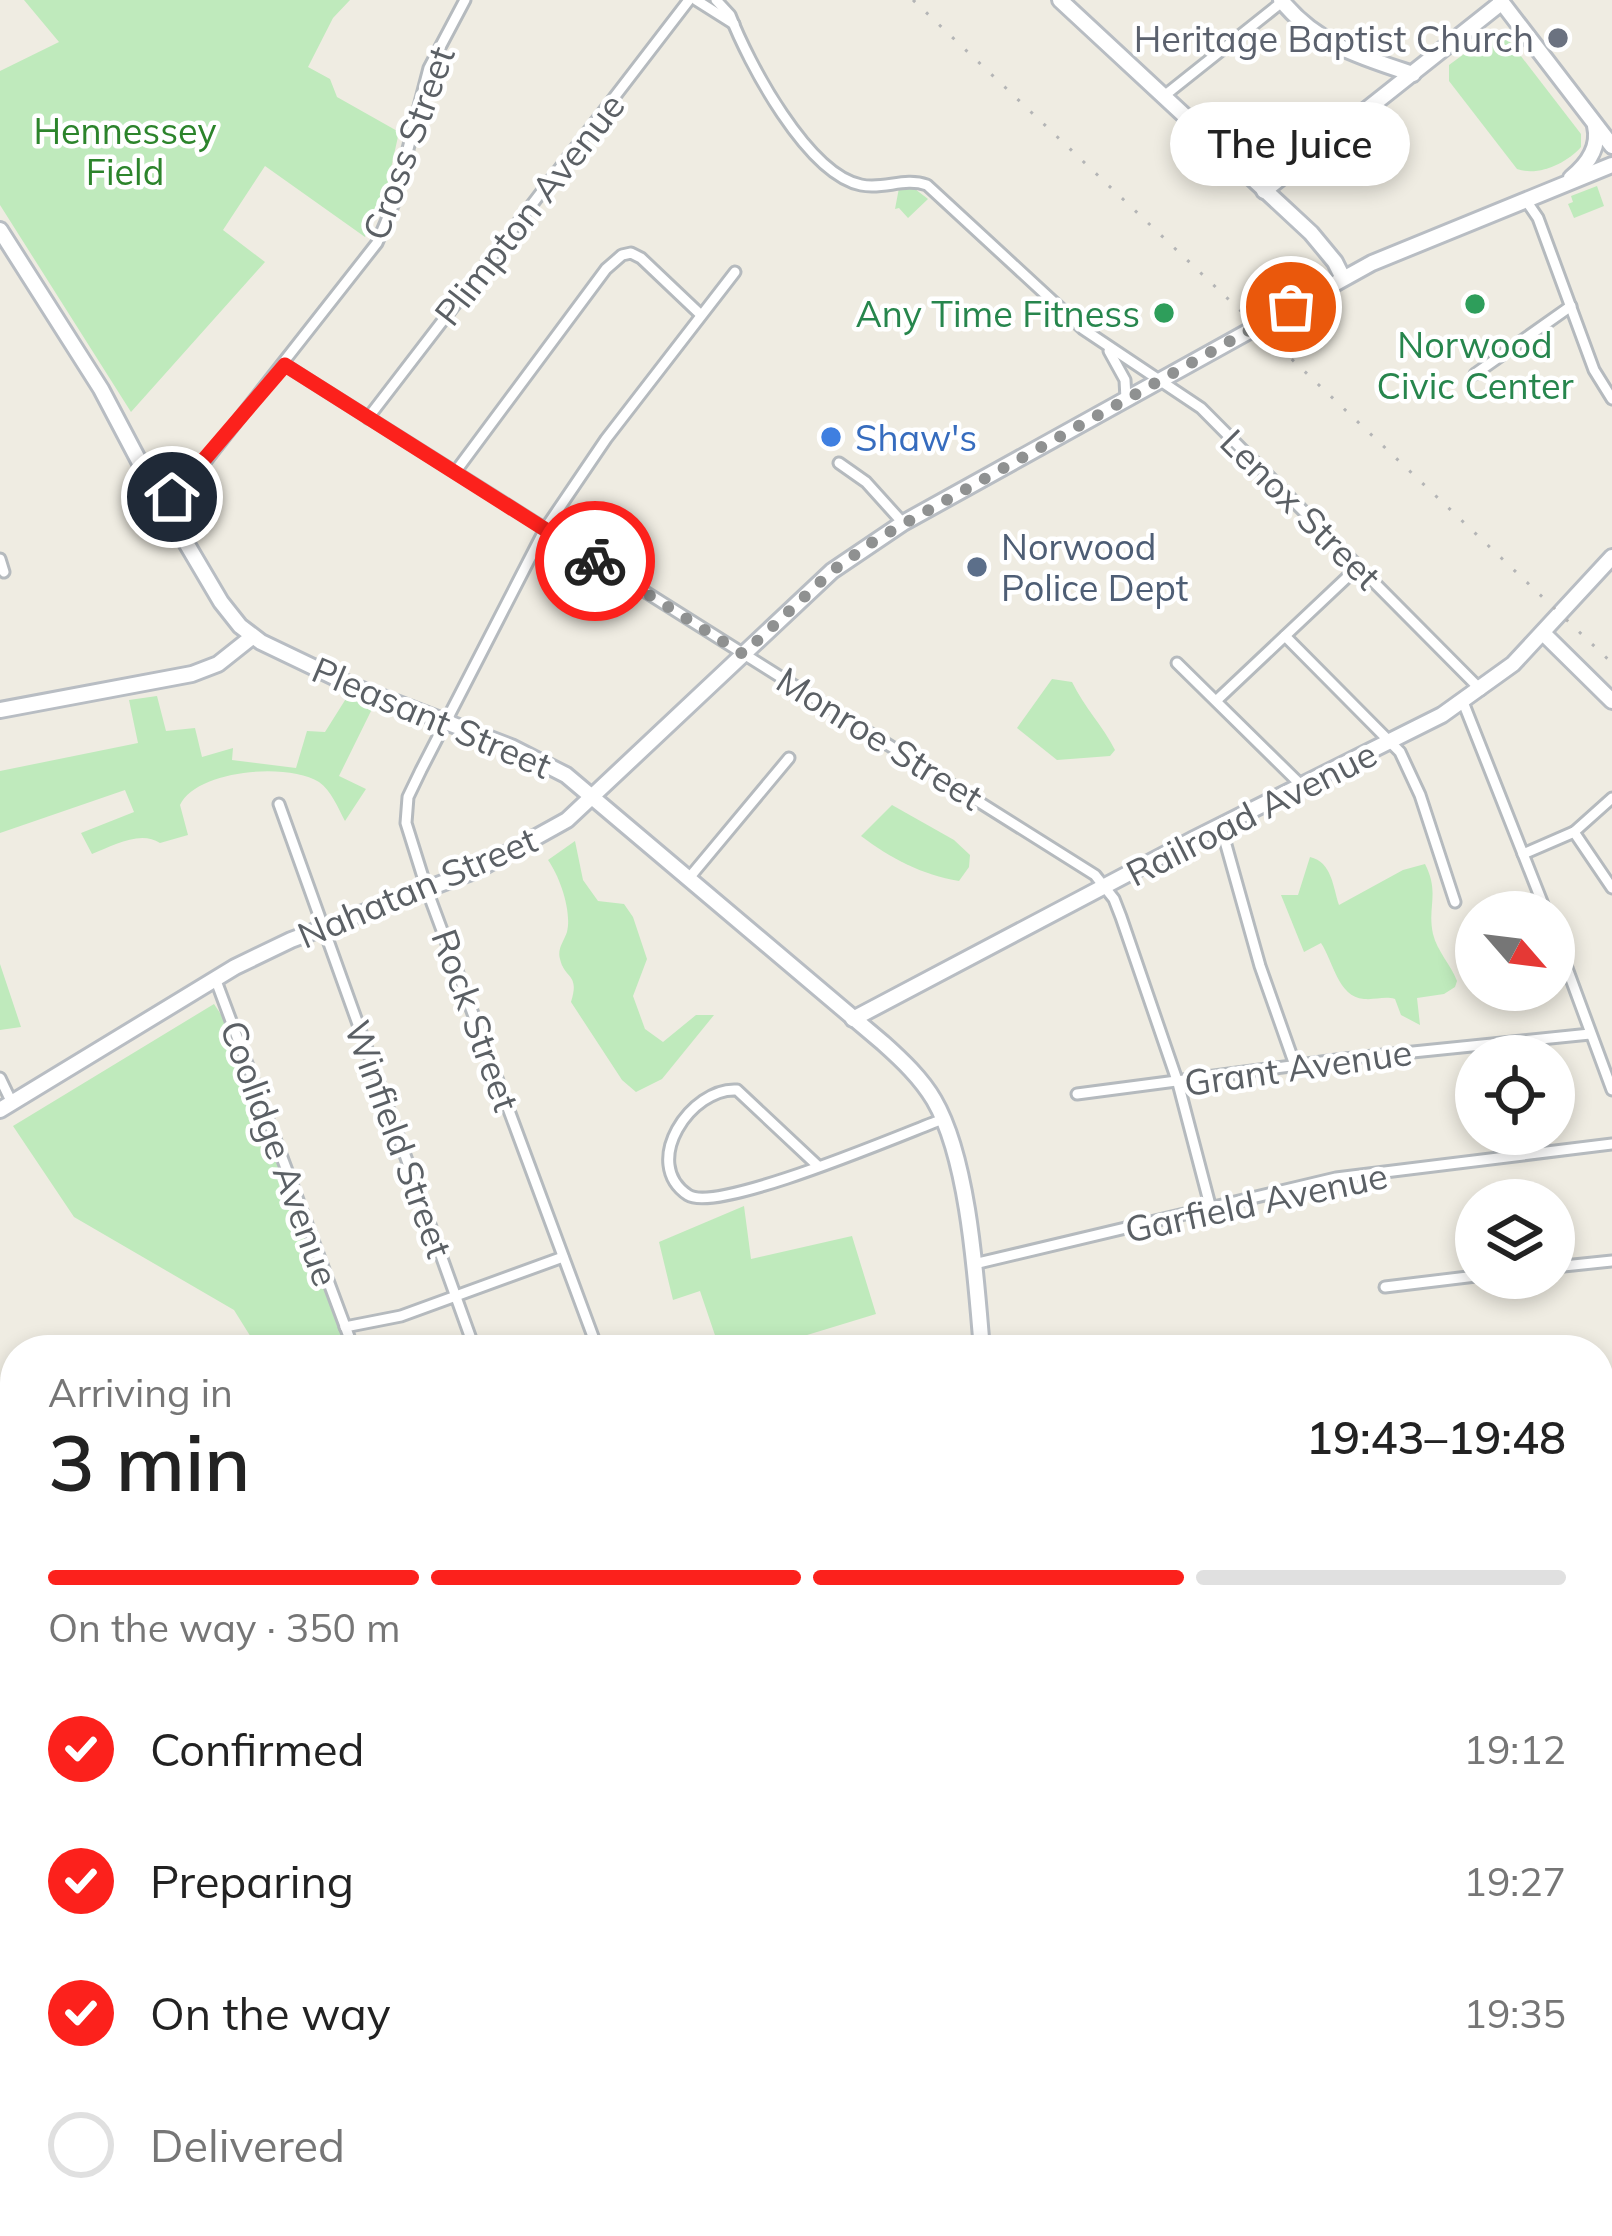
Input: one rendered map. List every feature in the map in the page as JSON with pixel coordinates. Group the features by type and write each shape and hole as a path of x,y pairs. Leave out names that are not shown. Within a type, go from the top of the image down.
{"street":[{"name":"Cross Street","path":"163,503 190,480 285,365 377,243 429,68 465,0"},
{"path":"692,0 734,25"},
{"name":"Plimpton Avenue","path":"368,418 692,0"},
{"name":"Lenox Street","path":"716,0 792,128 835,172 862,185 907,181 927,185 1107,347 1202,408 1481,690"},
{"path":"1062,1 1328,250 1343,278"},
{"path":"1164,96 1282,1 1310,32 1339,49 1413,74"},
{"path":"1264,191 1502,1 1612,146"},
{"path":"1563,184 1592,154 1597,136 1593,121"},
{"name":"Nahatan Street","path":"6,1107 215,978 323,928 477,870 546,833 595,797 832,571 903,523 1343,278 1408,246 1612,165"},
{"path":"1525,199 1538,218 1594,370 1612,400"},
{"name":"Pleasant Street","path":"0,230 101,388 221,602 252,637 357,688 550,765 595,797 920,1081 943,1119 961,1185 981,1335"},
{"path":"456,471 606,269 626,254 641,259 701,315"},
{"name":"Rock Street","path":"592,1335 427,890 405,810 545,529 606,439 735,272"},
{"path":"1475,374 1571,307"},
{"name":"Lenox Street","path":"1107,347 1125,380 1126,399"},
{"name":"Monroe Street","path":"285,365 1084,866 1106,886"},
{"path":"838,463 866,482 903,523"},
{"name":"Railroad Avenue","path":"853,1019 1463,702 1543,633 1612,556"},
{"path":"0,559 4,572"},
{"path":"1217,700 1358,567"},
{"path":"1543,633 1612,701"},
{"path":"1286,636 1392,741 1420,795 1454,902"},
{"path":"0,710 192,674 218,664 252,637"},
{"path":"1177,663 1302,786"},
{"path":"1463,702 1538,891"},
{"path":"688,878 789,758"},
{"path":"1523,854 1574,832 1612,798"},
{"name":"Winfield Street","path":"279,804 469,1335"},
{"path":"1221,827 1260,966 1296,1067"},
{"path":"1574,832 1612,888"},
{"path":"1106,886 1178,1083 1210,1209"},
{"name":"Coolidge Avenue","path":"215,978 348,1335"},
{"path":"1575,992 1612,1090"},
{"name":"Grant Avenue","path":"1077,1094 1590,1034"},
{"path":"0,1078 6,1107"},
{"path":"818,1166 737,1090 710,1095 688,1115 677,1128 669,1156 677,1184 687,1194 700,1200 727,1197 818,1166 943,1119"},
{"name":"Garfield Avenue","path":"974,1264 1336,1178 1612,1144"},
{"name":"Coolidge Avenue","path":"345,1327 401,1316 563,1257"},
{"path":"1575,1265 1612,1261"},
{"path":"1385,1287 1455,1279"}],"green space":[{"name":"Hennessey Field","path":"24,0 350,0 333,18 308,67 330,79 337,97 399,132 386,191 365,237 265,166 223,230 265,262 131,412 0,205 0,71 59,42"},
{"path":"1496,34 1507,38 1581,134 1581,147 1552,167 1517,169 1449,81 1449,65"},
{"path":"1597,186 1604,206 1574,218 1568,204 1573,202 1571,196"},
{"path":"899,188 915,189 928,199 908,218 895,209"},
{"path":"1052,679 1072,682 1115,750 1110,756 1057,760 1017,728"},
{"path":"157,696 166,731 195,728 202,757 233,748 232,760 296,768 307,731 325,732 347,697 373,707 339,776 366,789 345,821 327,790 304,776 265,771 223,777 189,793 180,805 188,835 160,843 135,839 92,854 81,833 134,812 125,790 0,833 0,771 138,743 129,700"},
{"path":"892,805 954,840 970,855 969,867 959,881 907,864 861,836"},
{"path":"575,841 583,880 598,901 624,904 633,917 647,959 633,996 645,1029 663,1042 696,1015 714,1015 662,1079 636,1092 622,1080 571,1002 573,981 560,959 568,914 548,860"},
{"path":"1310,857 1327,870 1339,905 1403,870 1425,864 1432,883 1433,934 1455,977 1455,987 1444,994 1417,998 1420,1025 1401,1015 1395,999 1355,997 1337,977 1321,943 1304,952 1281,895 1298,895"},
{"path":"0,964 21,1027 0,1030"},
{"path":"214,1004 224,1019 341,1335 250,1335 234,1310 74,1217 13,1126"},
{"path":"744,1206 751,1259 852,1236 876,1314 807,1335 715,1335 700,1291 673,1300 659,1242"}],"railway":[{"path":"913,0 1612,663"}],"way so far":[{"path":"595,561 743,654 832,571 877,539 1291,307"}],"place":[{"name":"Heritage Baptist Church","path":"1558,38"},
{"name":"Norwood Civic Center","path":"1475,304"},
{"name":"The Juice","path":"1291,307"},
{"name":"Any Time Fitness","path":"1164,313"},
{"name":"Shaw's","path":"831,437"},
{"name":"Norwood Police Dept","path":"977,567"}],"route":[{"path":"172,497 285,365 595,561"}]}
